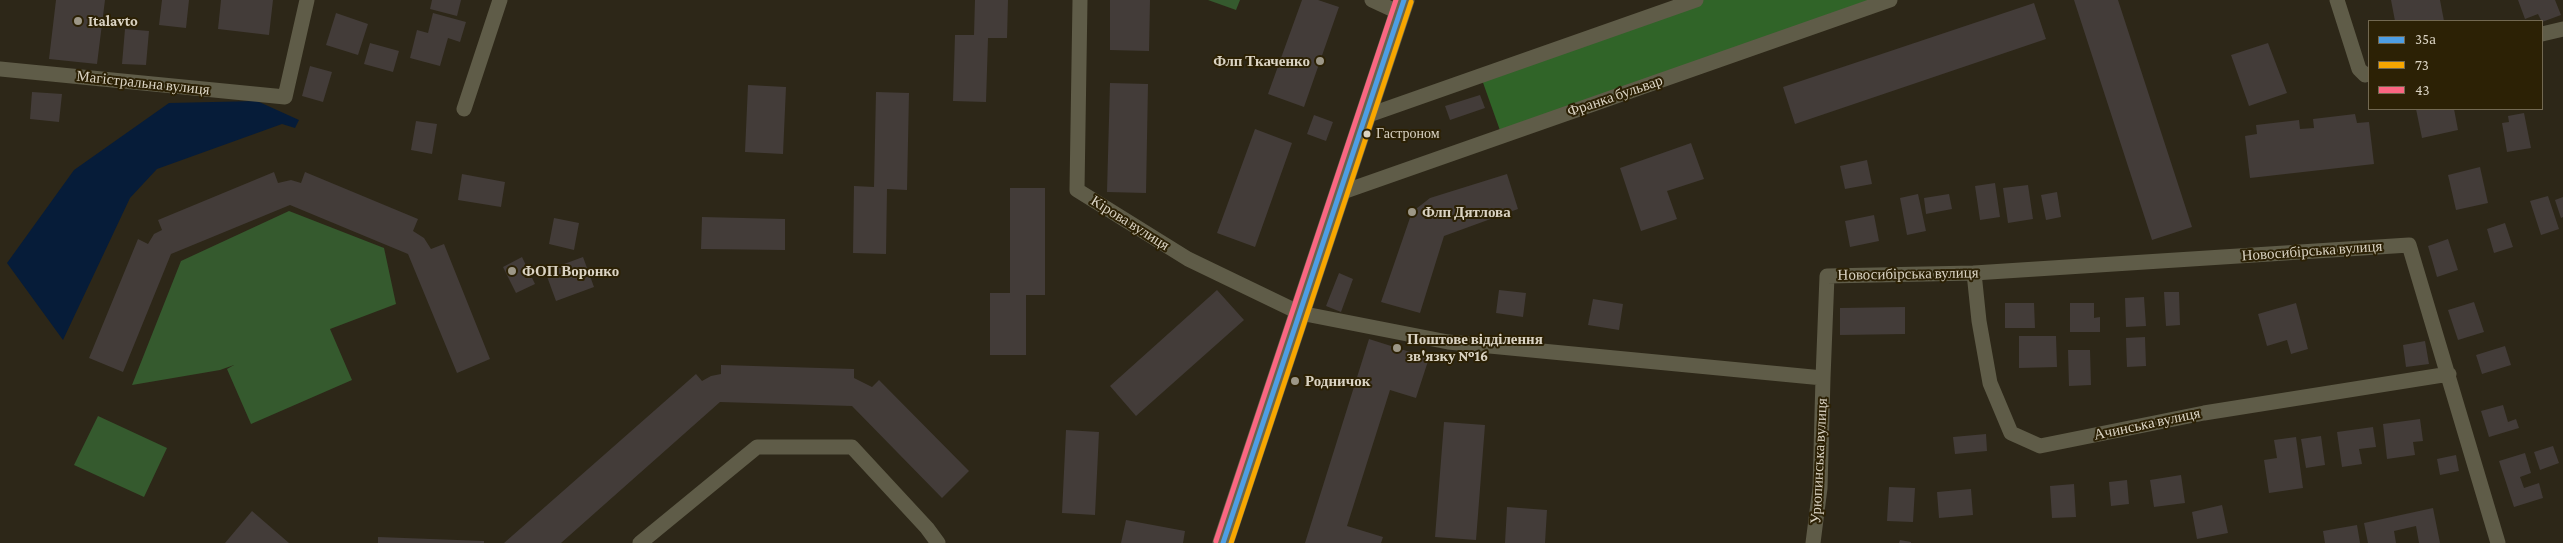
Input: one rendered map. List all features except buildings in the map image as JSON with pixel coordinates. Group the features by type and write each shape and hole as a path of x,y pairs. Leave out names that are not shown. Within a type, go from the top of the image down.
{"street":[{"name":"Магістральна вулиця","path":"0,69 285,97 307,0"},
{"path":"464,109 500,0"},
{"name":"Кірова вулиця","path":"1080,0 1077,190 1188,259 1300,313"},
{"path":"1223,543 1402,7 1372,0"},
{"path":"1366,116 1696,0"},
{"name":"Франка бульвар","path":"1340,193 1890,0"},
{"path":"2337,0 2359,69 2365,75 2368,74"},
{"path":"2543,34 2563,29"},
{"name":"Новосибірська вулиця","path":"1823,378 1827,276 1974,273 2145,264 2409,245 2449,374"},
{"name":"Ачинська вулиця","path":"1974,273 1979,322 1990,383 2010,433 2040,446 2204,412 2449,374"},
{"path":"1300,313 1448,342 1823,378"},
{"path":"2449,374 2498,543"},
{"name":"Урюпинська вулиця","path":"1813,543 1820,488 1823,378"},
{"path":"640,543 757,447 814,447 852,448 927,528 938,543"}],"green space":[{"path":"1208,0 1240,0 1236,10"},
{"path":"1696,0 1890,0 1502,136 1481,77"},
{"path":"289,211 384,248 396,304 330,329 352,380 251,424 227,369 234,365 220,370 132,385 181,261"},
{"path":"98,416 167,448 144,497 74,465"}],"water":[{"path":"257,101 299,120 295,128 282,124 157,169 130,198 63,340 7,263 74,170 169,103"}],"transit line":[{"name":"43","path":"1216,541 1396,0"},
{"name":"35а","path":"1223,543 1404,0"},
{"name":"73","path":"1231,543 1411,2"}],"place":[{"name":"Italavto","path":"78,21"},
{"name":"Флп Ткаченко","path":"1320,61"},
{"name":"Гастроном","path":"1367,134"},
{"name":"Флп Дятлова","path":"1412,212"},
{"name":"ФОП Воронко","path":"512,271"},
{"name":"Поштове відділення зв'язку №16","path":"1397,348"},
{"name":"Родничок","path":"1295,381"}]}
